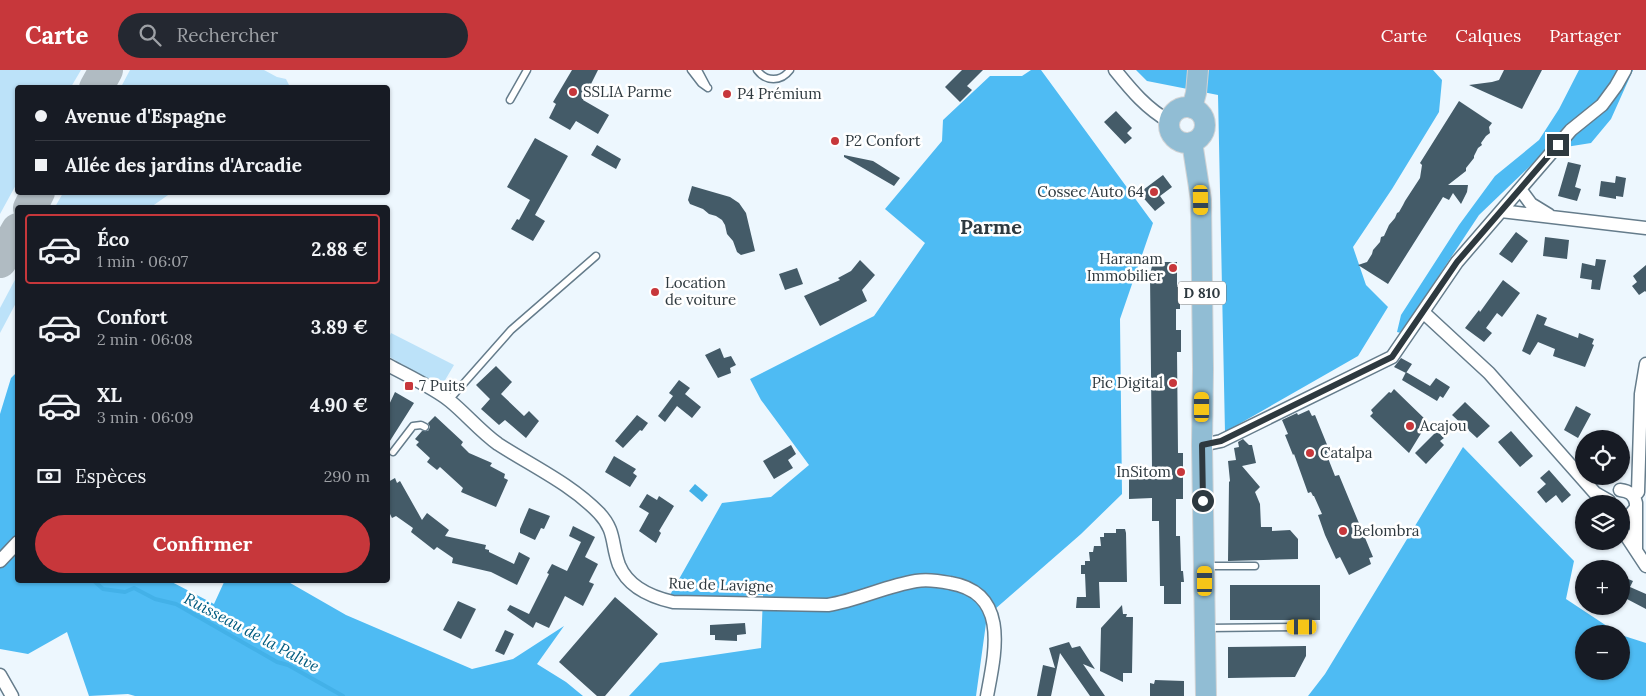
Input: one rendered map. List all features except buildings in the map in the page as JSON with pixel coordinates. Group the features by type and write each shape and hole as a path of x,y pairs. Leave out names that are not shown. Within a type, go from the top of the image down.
{"main road":[{"path":"1192,108 1196,93 1198,70"},
{"path":"1192,108 1199,112 1205,122 1203,134 1192,142 1183,143 1173,136 1170,131 1170,122 1177,110 1192,108"},
{"name":"D 810","path":"1192,142 1201,200 1206,696"}],"street":[{"path":"1115,70 1140,100 1170,122"},
{"path":"1202,445 1221,441 1392,357 1457,262 1571,130 1602,105 1625,70"},
{"path":"1520,189 1531,204 1551,217"},
{"path":"1501,211 1646,228"},
{"path":"1423,312 1489,373 1597,495"},
{"path":"1630,515 1638,492 1641,394 1646,364"},
{"name":"Rue de Lavigne","path":"390,366 449,400 496,442 574,492 599,513 608,524 619,564 625,576 638,588 651,596 673,602 828,605 848,602 917,581 960,584 976,592 986,602 992,616 994,632 995,654 987,696"},
{"path":"1612,495 1630,479 1639,460"},
{"path":"1620,490 1628,491 1635,503 1636,550"},
{"path":"1630,541 1646,566"},
{"path":"0,561 15,545"},
{"path":"0,675 12,696"}],"lane":[{"path":"510,100 527,70"},
{"path":"691,70 700,83 708,88 698,70"},
{"path":"756,70 762,76 772,79 784,77 790,70"},
{"path":"449,400 511,330 596,256"},
{"path":"393,452 413,426 422,425 425,427"},
{"path":"1205,566 1255,566"},
{"path":"1206,628 1302,627"}],"shaded area":[{"path":"0,70 81,70 72,85 15,85 15,187 0,214"},
{"path":"130,70 264,70 277,77 286,79 289,85 122,85"},
{"path":"1031,70 1041,70 1153,223 1120,319 1122,494 1081,534 987,616 976,696 629,696 660,663 761,648 763,595 704,598 670,595 722,503 771,497 809,465 761,400 750,379 874,316 925,243 885,209 942,141 943,120 990,76 1022,76"},
{"path":"1136,70 1433,70 1442,80 1439,112 1392,189 1353,247 1366,285 1388,307 1358,356 1225,432 1218,95 1147,81"},
{"path":"1579,70 1633,70 1611,119 1591,143 1547,150 1479,215 1401,333 1397,332 1401,315 1459,225 1495,176 1539,140 1559,109"},
{"path":"62,195 168,195 154,205 56,205"},
{"path":"15,280 15,305 0,333 0,308"},
{"path":"391,333 454,365 441,387 390,357"},
{"path":"15,374 15,583 174,583 214,604 224,583 290,583 346,615 472,669 513,659 564,626 537,664 566,682 583,696 135,696 128,694 89,696 67,632 28,654 0,649 0,414 11,378"},
{"path":"1463,447 1574,561 1566,599 1575,605 1575,615 1590,615 1605,625 1575,625 1575,680 1630,680 1630,638 1646,643 1646,696 1308,696 1325,674"},
{"path":"695,484 708,495 702,502 689,491"}],"waterway":[{"name":"Ruisseau de la Palive","path":"96,583 103,589 125,592 134,588 155,599 176,604 277,662 288,665 343,696"}],"taxiway":[{"path":"98,85 106,70"},
{"path":"32,205 36,195"},
{"path":"0,261 15,235"}],"place":[{"name":"SSLIA Parme","path":"573,92"},
{"name":"P4 Prémium","path":"727,94"},
{"name":"P2 Confort","path":"835,141"},
{"name":"Cossec Auto 64","path":"1154,192"},
{"name":"Haranam Immobilier","path":"1173,268"},
{"name":"Location de voiture","path":"655,292"},
{"name":"Pic Digital","path":"1173,383"},
{"name":"7 Puits","path":"409,386"},
{"name":"Acajou","path":"1410,426"},
{"name":"Catalpa","path":"1310,453"},
{"name":"InSitom","path":"1181,472"},
{"name":"Belombra","path":"1343,531"}],"district":[{"name":"Parme","path":"991,227"}],"route":[{"path":"1203,501 1202,445 1221,441 1392,357 1457,262 1558,145"}]}
